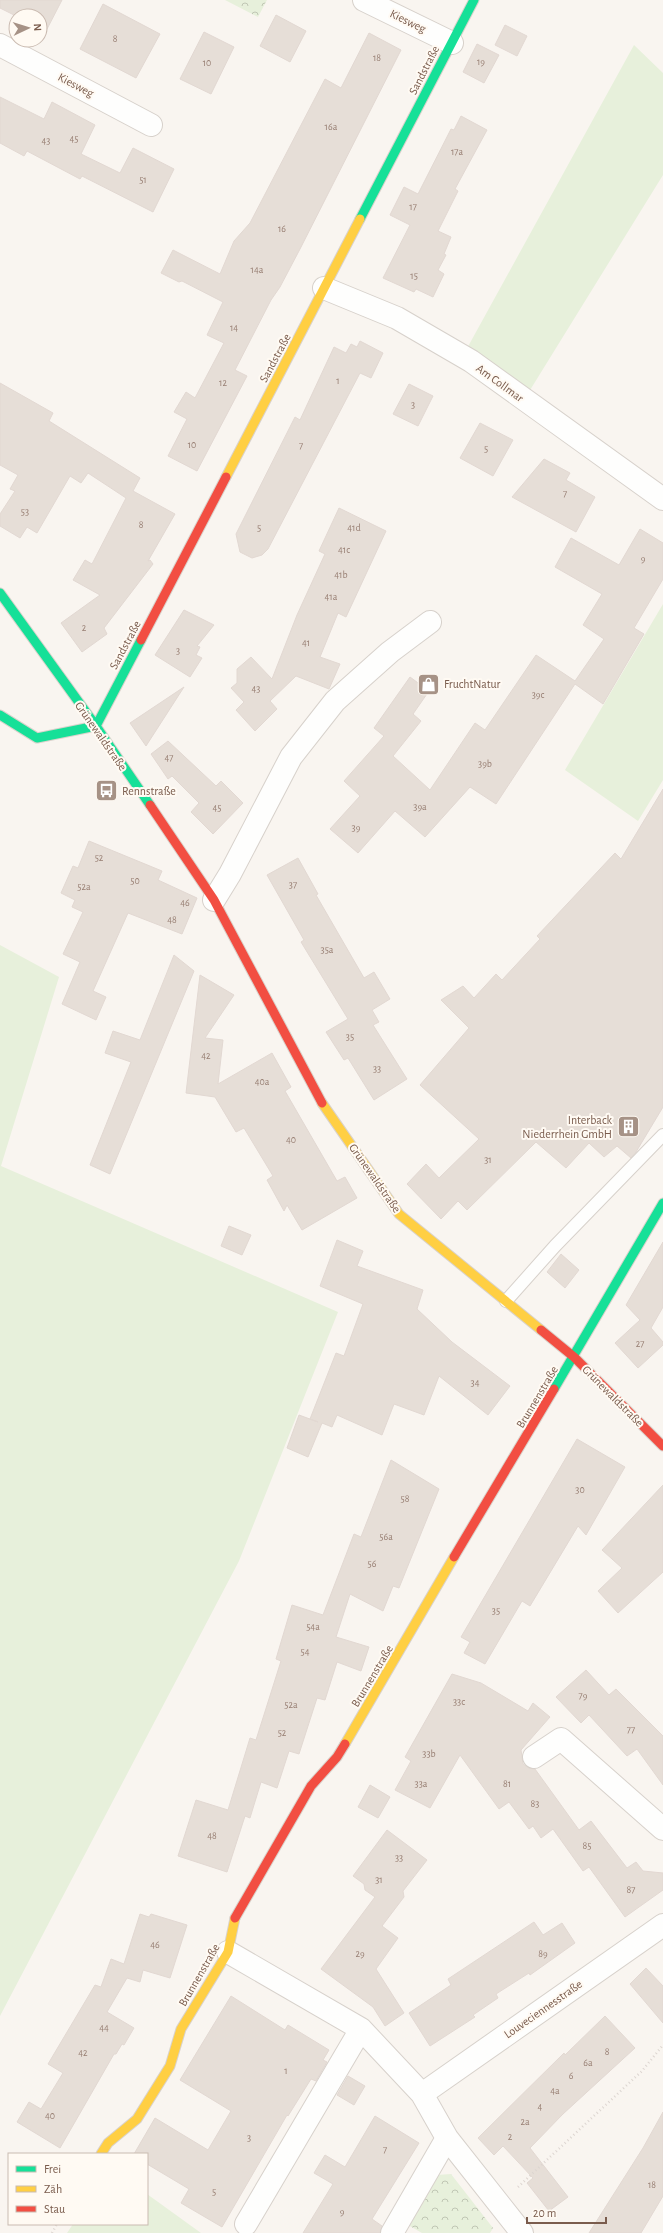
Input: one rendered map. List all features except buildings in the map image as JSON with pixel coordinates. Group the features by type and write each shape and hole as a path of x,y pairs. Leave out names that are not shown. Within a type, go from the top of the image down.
{"street":[{"name":"Kiesweg","path":"364,0 452,43"},
{"name":"Sandstraße","path":"96,726 474,0"},
{"name":"Kiesweg","path":"0,45 151,125"},
{"name":"Am Collmar","path":"324,288 397,318 471,362 663,499"},
{"name":"Grünewaldstraße","path":"0,593 96,726 214,900 319,1098 399,1214 574,1357 663,1446"},
{"path":"214,900 230,874 291,757 336,701 390,652 430,622"},
{"path":"0,715 37,738 96,726"},
{"name":"Brunnenstraße","path":"102,2153 108,2144 138,2120 170,2066 181,2029 228,1952 236,1915 311,1786 319,1775 338,1757 663,1203"},
{"path":"534,1757 561,1739 663,1829"},
{"name":"Louveciennesstraße","path":"422,2094 663,1925"},
{"path":"228,1952 361,2029 422,2094 447,2138 522,2233"},
{"path":"246,2224 361,2029"},
{"path":"392,2233 447,2138"}],"lane":[{"path":"506,1301 555,1246 663,1135"}],"path":[{"path":"500,2204 642,2071 663,2045"}],"green space":[{"path":"225,0 267,0 258,17"},
{"path":"634,45 663,73 663,175 527,395 465,352"},
{"path":"663,604 663,780 638,821 565,770"},
{"path":"0,945 59,977 1,1166 338,1312 239,1561 0,2016"},
{"path":"451,2174 493,2228 490,2233 422,2233 408,2225 437,2175"},
{"path":"148,2195 201,2233 67,2233 72,2225 148,2225"}],"traffic: fast":[{"path":"360,219 474,0"},
{"path":"0,593 96,726 150,805"},
{"path":"0,715 37,738 96,726 141,640"},
{"path":"554,1389 663,1203"}],"traffic: slow":[{"path":"226,477 360,219"},
{"path":"322,1103 399,1214 541,1330"},
{"path":"345,1744 454,1557"},
{"path":"102,2153 108,2143 137,2119 170,2066 181,2029 228,1952 235,1918"}],"traffic: jam":[{"path":"141,640 226,477"},
{"path":"150,805 214,900 322,1103"},
{"path":"541,1330 574,1357 663,1446"},
{"path":"454,1557 554,1389"},
{"path":"235,1918 311,1786 337,1757 345,1744"}],"place":[{"name":"FruchtNatur","path":"428,684"},
{"name":"Rennstraße","path":"106,791"},
{"name":"Interback Niederrhein GmbH","path":"628,1127"}]}
